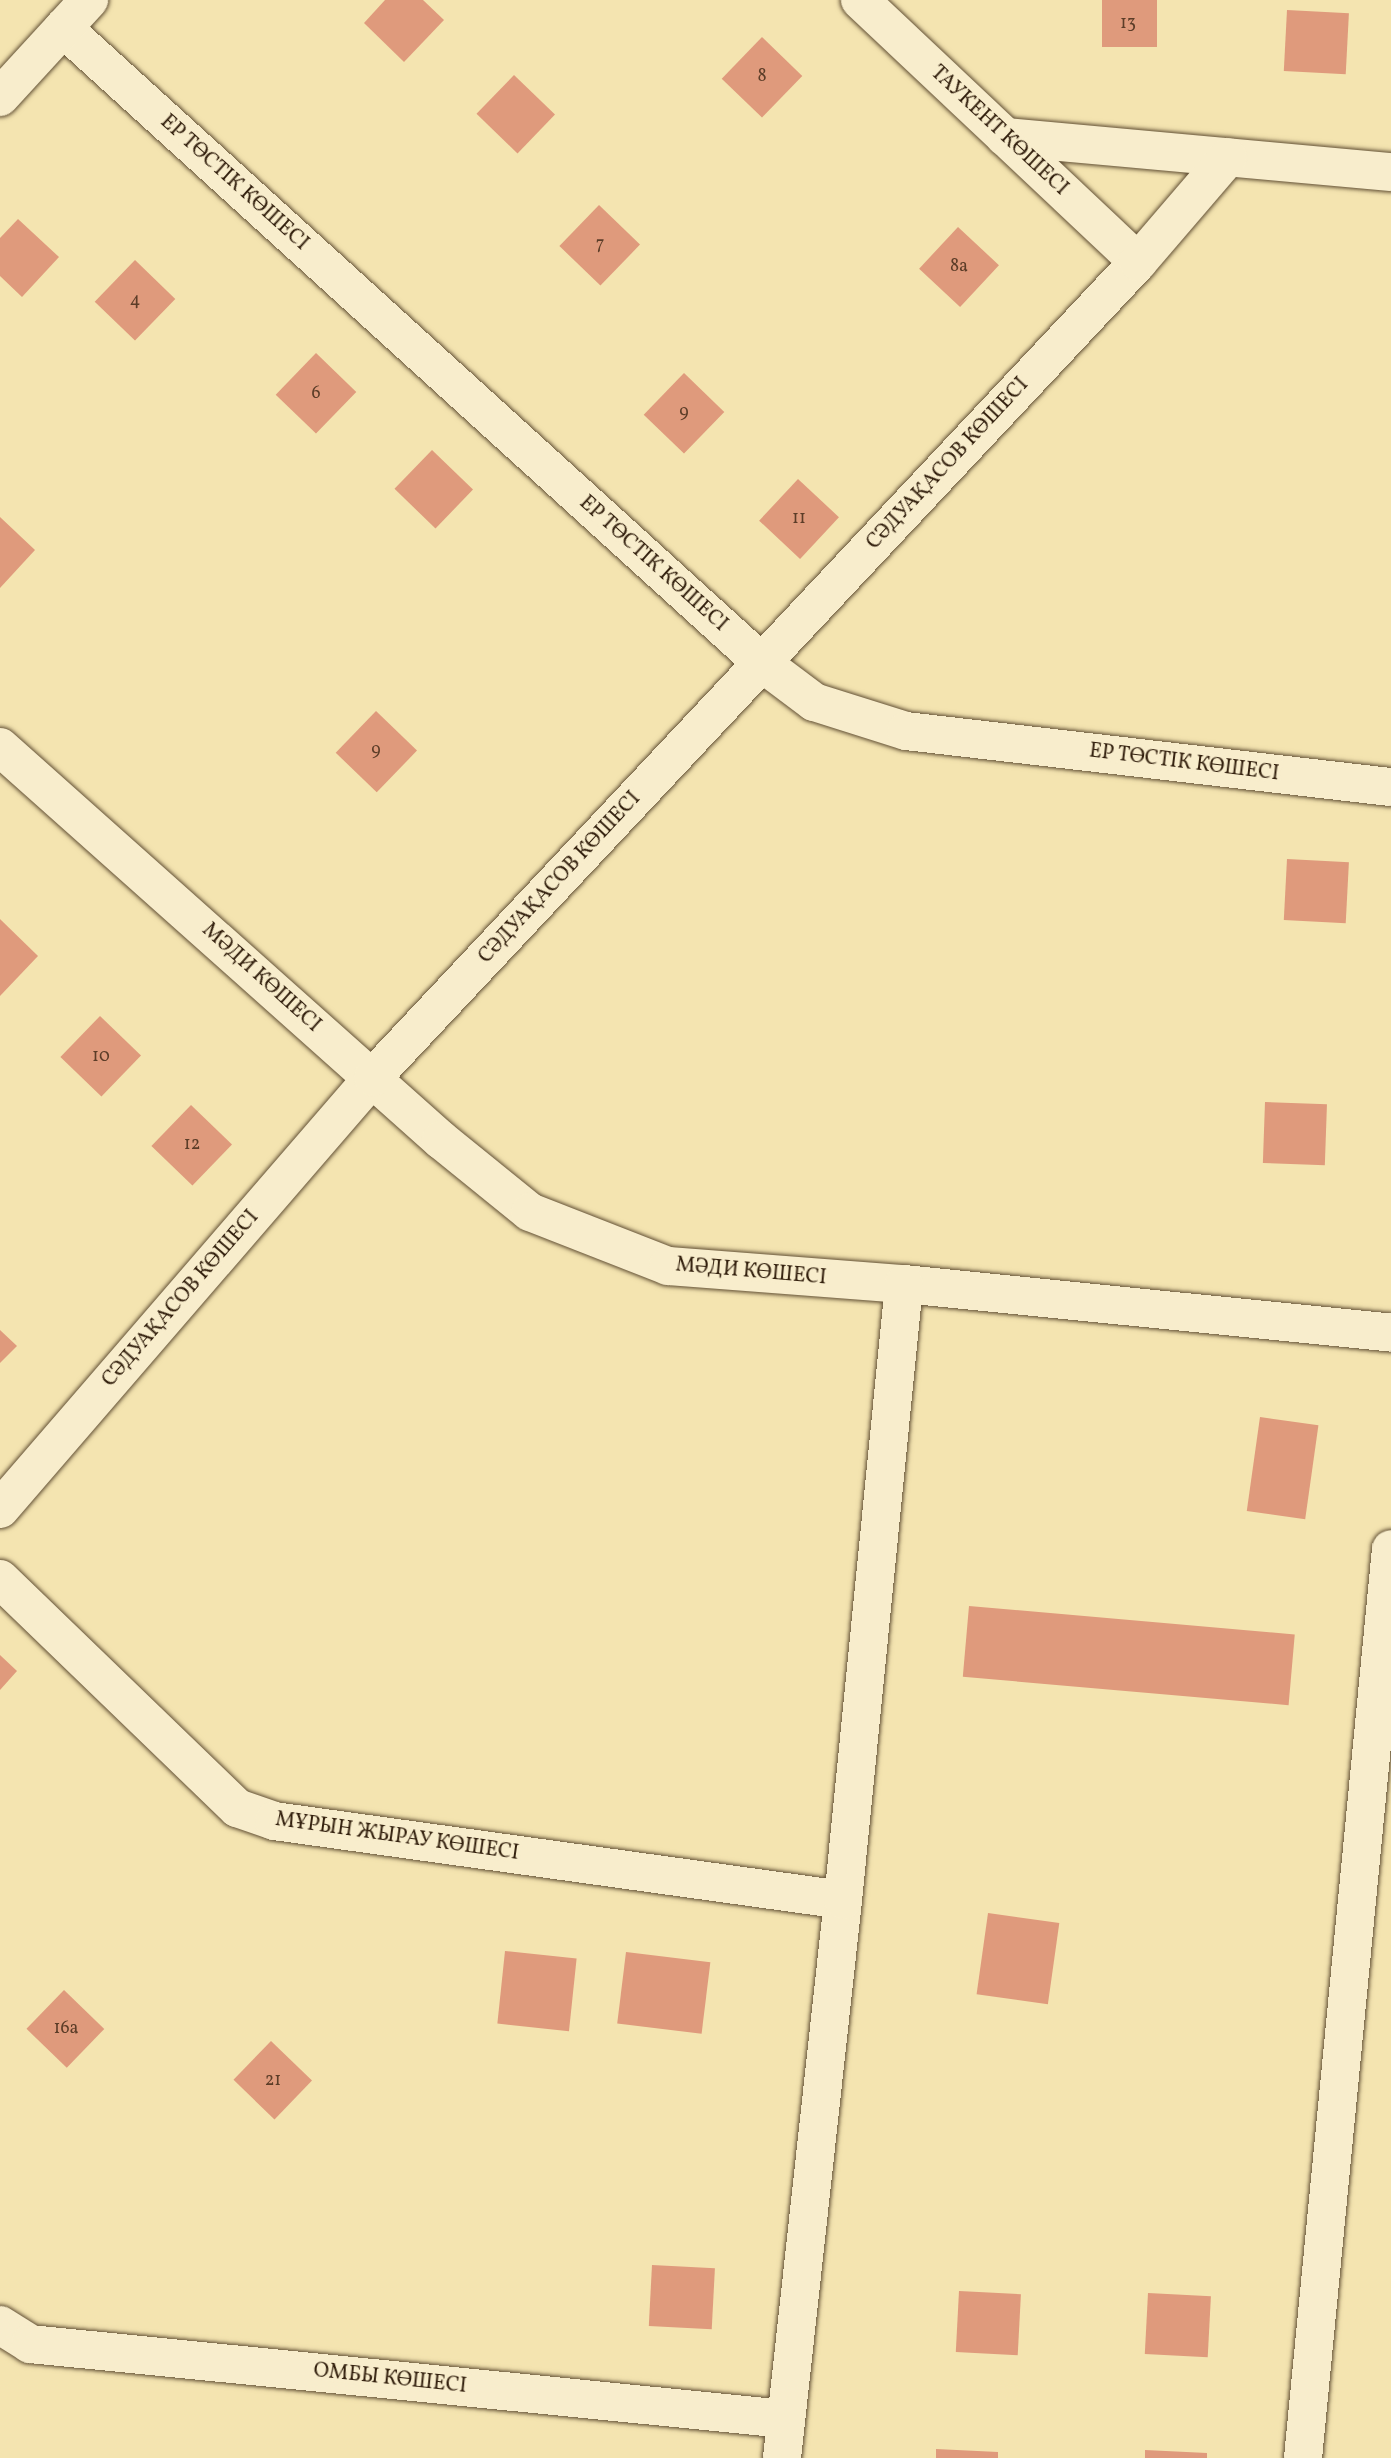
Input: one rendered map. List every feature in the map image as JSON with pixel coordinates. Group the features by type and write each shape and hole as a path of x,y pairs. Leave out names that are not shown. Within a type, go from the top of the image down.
{"street":[{"path":"0,97 89,0"},
{"name":"ТАУКЕНТ КӨШЕСІ","path":"860,0 1138,262"},
{"name":"ЕР ТӨСТІК КӨШЕСІ","path":"64,28 762,663 814,702 906,731 1391,787"},
{"path":"1005,137 1391,172"},
{"name":"СӘДУАҚАСОВ КӨШЕСІ","path":"0,1509 373,1077 1138,262 1228,157"},
{"name":"МӘДИ КӨШЕСІ","path":"0,747 441,1139 530,1212 668,1266 904,1284 1391,1333"},
{"path":"782,2458 843,1900 904,1284"},
{"path":"1303,2458 1391,1549"},
{"name":"МҰРЫН ЖЫРАУ КӨШЕСІ","path":"0,1579 237,1808 274,1821 843,1900"},
{"name":"ОМБЫ КӨШЕСІ","path":"0,2325 30,2344 786,2419"}],"building":[{"path":"385,0 423,0 444,20 404,62 364,23"},
{"path":"1102,0 1157,0 1157,47 1102,47"},
{"path":"1287,10 1349,13 1346,74 1284,71"},
{"path":"762,37 802,76 762,118 722,79"},
{"path":"514,75 555,115 517,153 476,114"},
{"path":"599,205 640,245 600,286 559,246"},
{"path":"18,219 59,257 22,297 0,276 0,238"},
{"path":"958,227 999,265 960,307 919,269"},
{"path":"135,260 175,299 135,341 95,302"},
{"path":"316,353 356,392 316,434 276,395"},
{"path":"684,373 724,412 684,454 644,415"},
{"path":"432,450 473,490 435,528 394,489"},
{"path":"798,479 839,517 800,559 759,521"},
{"path":"0,517 35,550 0,588"},
{"path":"376,711 417,751 377,792 336,753"},
{"path":"1287,859 1349,862 1346,923 1284,920"},
{"path":"0,919 38,956 0,996"},
{"path":"100,1016 141,1056 101,1097 60,1057"},
{"path":"1265,1102 1327,1104 1325,1165 1263,1163"},
{"path":"191,1105 232,1145 192,1186 151,1146"},
{"path":"0,1330 17,1346 0,1363"},
{"path":"1260,1417 1318,1425 1305,1519 1247,1511"},
{"path":"969,1606 1295,1634 1289,1705 963,1677"},
{"path":"0,1655 17,1671 0,1690"},
{"path":"988,1913 1059,1923 1048,2004 977,1994"},
{"path":"505,1951 577,1959 569,2031 497,2024"},
{"path":"626,1952 710,1962 702,2034 617,2023"},
{"path":"64,1990 104,2029 67,2068 26,2029"},
{"path":"271,2041 312,2081 274,2119 233,2080"},
{"path":"652,2265 715,2268 712,2329 649,2326"},
{"path":"959,2291 1021,2294 1018,2355 956,2352"},
{"path":"1148,2293 1211,2296 1208,2357 1145,2354"},
{"path":"936,2449 998,2452 998,2458 936,2458"},
{"path":"1145,2450 1207,2453 1207,2458 1145,2458"}]}
